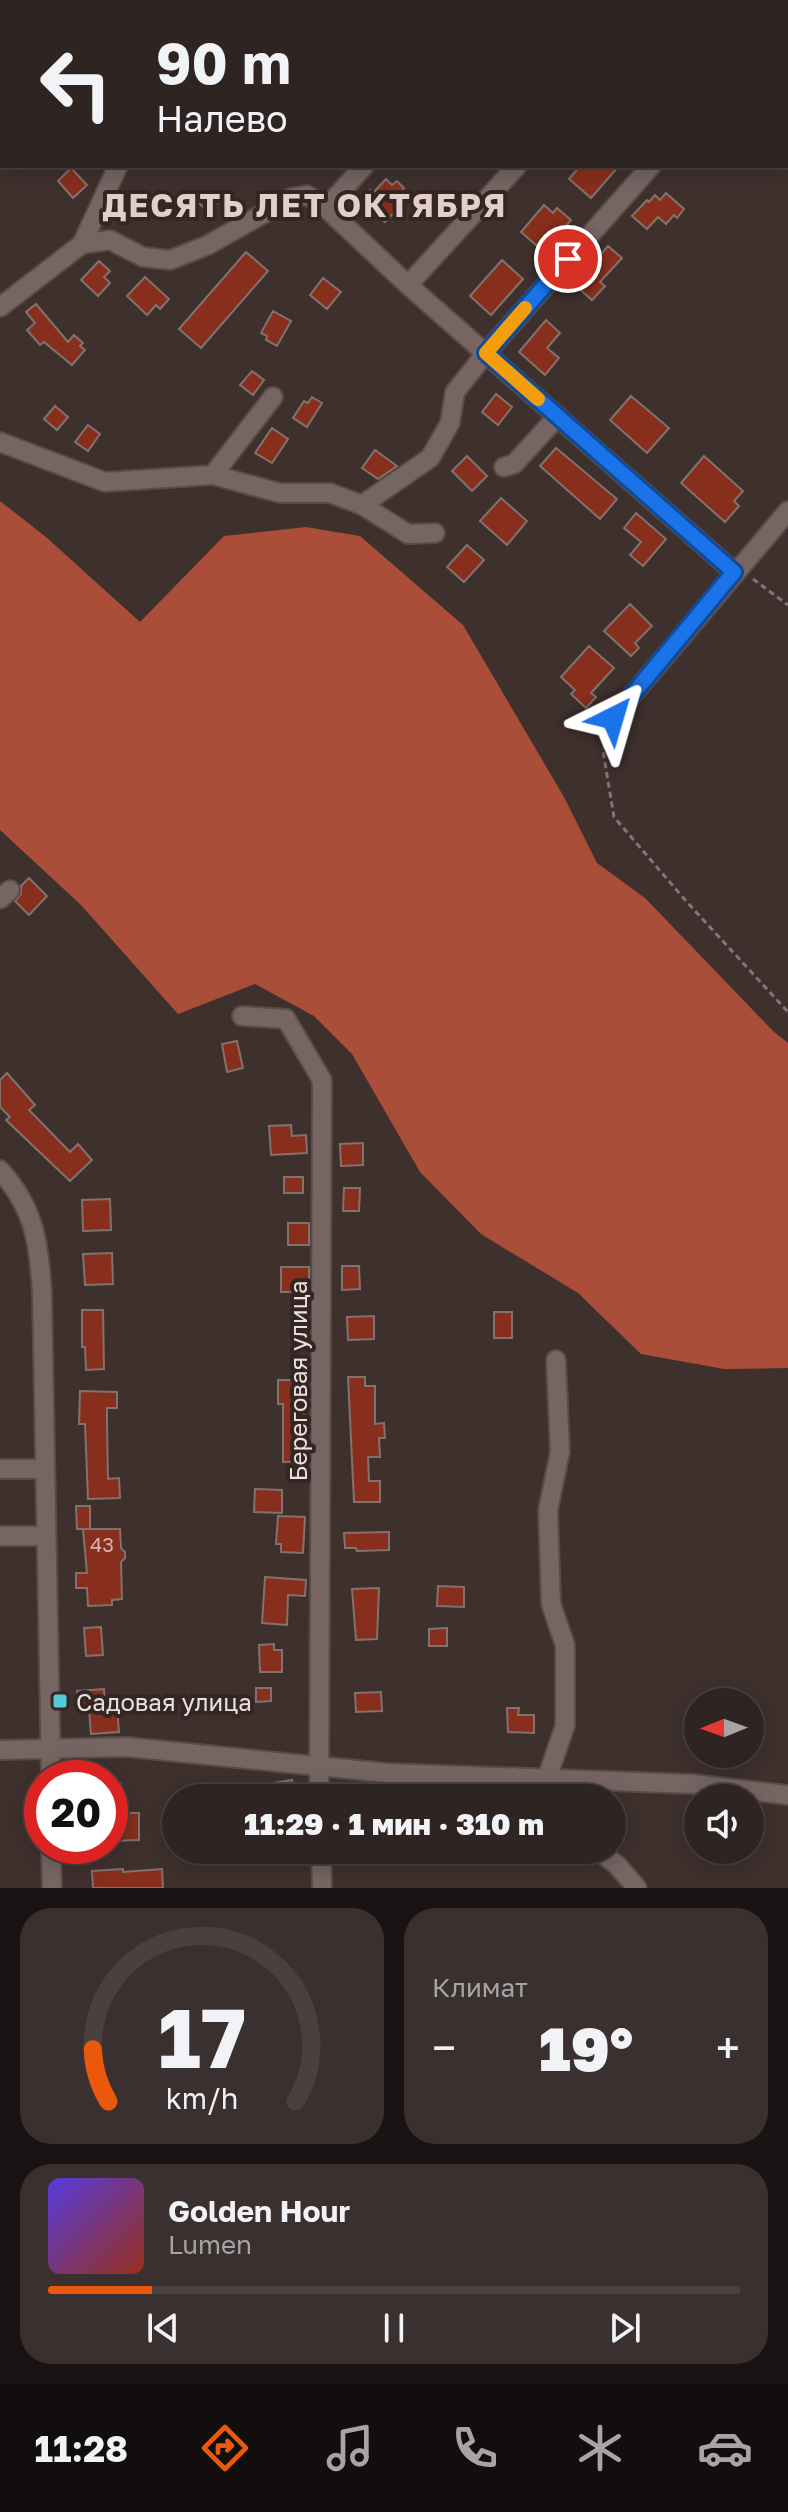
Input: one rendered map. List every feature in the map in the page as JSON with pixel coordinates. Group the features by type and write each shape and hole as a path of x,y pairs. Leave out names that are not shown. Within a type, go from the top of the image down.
{"street":[{"path":"0,307 82,244 117,168"},
{"path":"326,208 362,168"},
{"path":"408,285 515,168"},
{"path":"362,505 430,458 450,423 455,392 649,168"},
{"path":"82,244 110,240 143,257 170,260 208,245 291,198 307,195 326,208 408,285 736,570"},
{"path":"213,475 273,397"},
{"path":"504,467 514,464 558,416"},
{"path":"0,442 105,482 213,475 280,493 330,493 362,505 408,534 435,533"},
{"path":"613,718 788,511"},
{"name":"Береговая улица","path":"242,1016 286,1019 322,1080 319,1784"},
{"path":"0,1170 20,1196 33,1222 39,1250 50,1760"},
{"path":"547,1778 565,1726 565,1645 551,1604 548,1510 560,1452 556,1360"},
{"path":"0,1469 45,1469"},
{"path":"0,1536 46,1536"},
{"path":"0,1750 127,1747 387,1773 693,1784 788,1795"},
{"path":"515,1777 518,1784"},
{"path":"51,1864 52,1888"},
{"path":"321,1864 322,1888"},
{"path":"616,1864 637,1888"}],"path":[{"path":"736,570 788,605"},
{"path":"613,718 603,751 614,817 788,1012"}],"shaded area":[{"path":"0,501 46,537 140,622 224,536 306,527 360,536 463,625 564,797 597,863 645,898 788,1043 788,1368 724,1369 641,1354 578,1293 481,1234 420,1172 352,1054 314,1016 255,984 178,1014 81,905 0,830"}],"building":[{"path":"71,168 87,185 73,198 58,181"},
{"path":"578,168 617,168 591,198 569,179"},
{"path":"386,179 392,185 397,181 404,188 400,193 407,199 385,222 361,199 370,190 373,193"},
{"path":"204,192 217,203 209,212 196,201"},
{"path":"666,193 684,209 677,218 674,215 666,224 658,217 647,229 632,216 647,200 649,202 655,195 660,200"},
{"path":"544,205 553,213 557,208 571,220 544,252 521,232"},
{"path":"608,246 622,258 600,282 605,286 592,300 578,288 592,267 584,260 594,248 601,254"},
{"path":"246,252 268,271 201,348 179,329"},
{"path":"502,260 523,279 491,315 470,296"},
{"path":"99,261 110,271 104,277 110,283 98,296 81,280"},
{"path":"145,277 169,299 160,309 156,305 147,315 127,296"},
{"path":"323,278 341,292 327,309 310,295"},
{"path":"36,304 68,342 74,335 83,343 80,346 85,350 72,365 44,342 40,345 27,330 35,323 26,312"},
{"path":"273,311 291,321 277,346 261,333"},
{"path":"546,320 560,333 547,348 559,358 545,375 519,352"},
{"path":"252,371 264,380 253,395 240,385"},
{"path":"496,394 512,407 498,425 482,412"},
{"path":"631,396 669,428 647,453 610,420"},
{"path":"312,397 322,403 307,427 293,418 304,401 308,403"},
{"path":"55,406 68,417 57,430 44,419"},
{"path":"88,425 100,434 88,451 75,442"},
{"path":"272,428 288,439 272,463 255,453"},
{"path":"556,448 617,499 600,519 540,466"},
{"path":"375,450 397,466 378,479 362,468"},
{"path":"467,456 487,476 472,491 452,471"},
{"path":"704,456 743,491 734,501 739,506 725,522 681,483"},
{"path":"501,498 527,521 507,545 480,521"},
{"path":"636,513 666,539 643,566 630,555 641,542 624,528"},
{"path":"467,545 484,560 464,582 447,567"},
{"path":"630,604 652,626 635,643 639,648 631,656 604,631"},
{"path":"589,646 614,668 591,693 596,697 586,708 571,694 575,690 561,677"},
{"path":"29,878 47,896 29,915 15,901 21,894 21,886"},
{"path":"237,1041 243,1068 227,1072 222,1044"},
{"path":"7,1073 35,1105 29,1110 70,1152 78,1144 92,1160 70,1181 6,1120 10,1117 0,1107 0,1080"},
{"path":"291,1125 292,1136 306,1135 307,1153 271,1155 269,1126"},
{"path":"363,1143 363,1165 341,1166 340,1144"},
{"path":"284,1177 303,1177 303,1193 284,1193"},
{"path":"344,1188 360,1188 359,1211 343,1211"},
{"path":"110,1199 111,1230 83,1231 82,1200"},
{"path":"288,1223 309,1223 309,1245 288,1245"},
{"path":"112,1253 113,1284 85,1285 83,1254"},
{"path":"342,1266 359,1266 360,1289 342,1290"},
{"path":"281,1267 309,1267 309,1283 298,1284 298,1292 281,1292"},
{"path":"292,1309 309,1309 309,1329 292,1329"},
{"path":"82,1310 103,1310 104,1369 86,1370 85,1347 82,1347"},
{"path":"494,1312 512,1312 512,1338 494,1338"},
{"path":"374,1316 374,1339 348,1340 347,1317"},
{"path":"348,1377 365,1377 365,1386 375,1386 375,1424 384,1423 385,1438 379,1438 380,1457 368,1457 369,1481 380,1481 380,1502 354,1502"},
{"path":"278,1380 307,1380 304,1461 283,1462 283,1404 278,1404"},
{"path":"80,1391 117,1392 117,1408 107,1408 108,1479 119,1478 120,1498 88,1499 85,1424 79,1424"},
{"path":"255,1489 282,1490 282,1513 254,1512"},
{"path":"76,1506 90,1506 90,1529 77,1529"},
{"path":"278,1516 305,1517 303,1553 281,1552 281,1544 276,1544"},
{"path":"83,1529 120,1529 121,1548 125,1552 121,1562 122,1599 112,1600 112,1605 88,1606 87,1588 76,1588 76,1573 87,1573"},
{"path":"389,1532 389,1550 357,1551 356,1548 345,1548 344,1533"},
{"path":"265,1577 306,1580 305,1596 288,1595 287,1625 262,1623"},
{"path":"438,1586 464,1587 464,1607 437,1606"},
{"path":"379,1588 377,1639 356,1640 352,1589"},
{"path":"101,1627 103,1655 86,1656 84,1628"},
{"path":"447,1628 447,1646 429,1646 429,1629"},
{"path":"274,1644 274,1650 282,1650 282,1672 260,1672 259,1645"},
{"path":"256,1688 271,1688 271,1701 256,1702"},
{"path":"104,1689 105,1709 117,1708 119,1732 91,1734 89,1710 79,1711 77,1691"},
{"path":"381,1692 382,1711 356,1712 355,1693"},
{"path":"507,1708 519,1708 518,1715 534,1715 534,1733 508,1732"},
{"path":"292,1780 293,1784 267,1784"},
{"path":"128,1813 139,1813 139,1840 128,1840"},
{"path":"123,1869 123,1872 162,1869 163,1888 93,1888 92,1871"}],"slow traffic":[{"path":"525,308 486,353 538,399"}],"place":[{"name":"Садовая улица","path":"60,1701"}],"district":[{"name":"ДЕСЯТЬ ЛЕТ ОКТЯБРЯ","path":"305,205"}],"route":[{"path":"568,259 486,353 734,572 613,718"}]}
